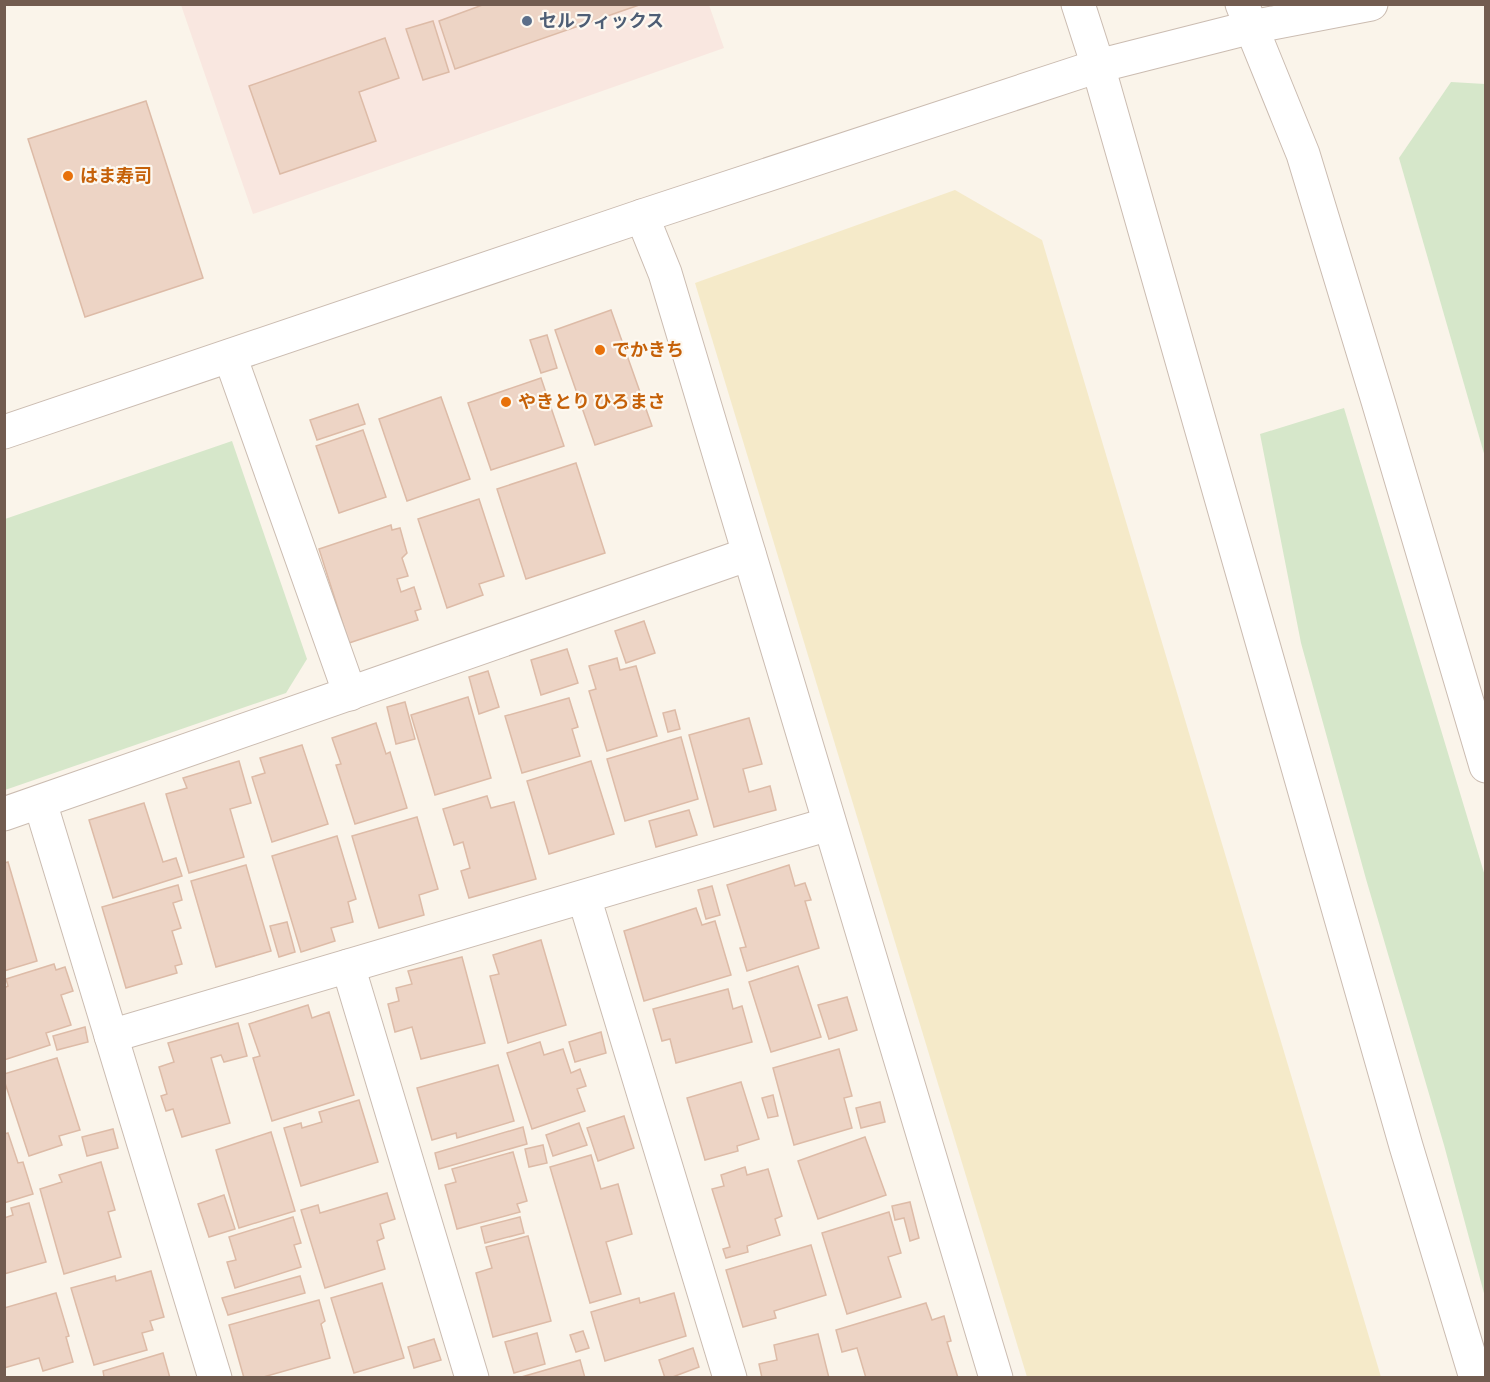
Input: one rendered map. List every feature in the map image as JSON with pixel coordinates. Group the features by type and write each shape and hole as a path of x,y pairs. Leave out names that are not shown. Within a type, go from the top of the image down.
{"street":[{"path":"1078,4 1098,66 1403,1134 1476,1377"},
{"path":"4,432 642,216 1247,16 1371,4"},
{"path":"1247,16 1303,154 1485,766"},
{"path":"642,216 664,273 996,1377"},
{"path":"230,356 350,694"},
{"path":"4,814 748,554"},
{"path":"40,802 215,1377"},
{"path":"111,1036 830,824"},
{"path":"584,897 730,1377"},
{"path":"348,966 472,1377"}],"shaded area":[{"path":"181,5 709,5 724,48 253,214"}],"green space":[{"path":"1451,82 1485,84 1485,457 1399,158"},
{"path":"1344,408 1485,876 1485,1297 1301,643 1260,434"},
{"path":"232,441 307,659 286,693 5,790 5,519"}],"sand":[{"path":"955,190 1042,240 1381,1377 1027,1377 695,283"}],"building":[{"path":"485,4 642,4 455,69 439,21"},
{"path":"433,21 449,72 423,80 406,29"},
{"path":"385,38 399,78 359,92 376,141 280,174 249,86"},
{"path":"146,101 203,278 85,317 28,139"},
{"path":"611,310 652,426 595,445 555,330"},
{"path":"547,335 557,368 541,373 530,340"},
{"path":"541,378 564,446 491,470 468,403"},
{"path":"441,397 470,479 407,501 379,419"},
{"path":"358,404 365,424 317,440 310,420"},
{"path":"363,430 386,497 339,513 316,446"},
{"path":"576,463 605,553 526,579 497,489"},
{"path":"479,499 504,576 479,584 483,595 447,608 418,519"},
{"path":"391,525 392,530 400,528 407,553 402,558 408,576 397,579 401,592 414,587 421,609 415,611 418,620 349,643 319,549"},
{"path":"644,621 655,653 626,663 615,631"},
{"path":"567,649 578,683 541,695 531,660"},
{"path":"617,658 620,670 636,666 657,736 607,751 589,691 596,689 589,666"},
{"path":"488,671 499,707 479,714 469,677"},
{"path":"468,697 491,778 435,795 411,715"},
{"path":"569,698 578,727 572,729 580,756 522,773 505,716"},
{"path":"405,702 415,739 396,744 387,707"},
{"path":"675,710 680,729 668,732 663,713"},
{"path":"749,718 762,764 743,769 749,792 770,786 776,810 714,827 689,735"},
{"path":"376,723 386,754 390,752 407,808 355,824 336,765 341,764 332,738"},
{"path":"681,737 698,799 625,821 607,759"},
{"path":"302,745 328,824 272,842 252,777 265,773 260,758"},
{"path":"239,761 251,803 230,809 244,857 189,873 166,794 187,788 183,778"},
{"path":"591,761 614,834 549,854 527,781"},
{"path":"487,796 491,808 514,802 536,879 469,898 461,871 470,868 463,842 454,845 443,809"},
{"path":"144,803 163,862 176,858 182,876 113,898 89,820"},
{"path":"689,810 697,835 656,847 649,821"},
{"path":"417,817 438,889 419,895 424,915 379,928 352,836"},
{"path":"337,836 356,899 348,902 353,922 331,928 335,941 301,952 272,856"},
{"path":"8,862 37,961 4,971 4,863"},
{"path":"246,865 271,951 216,967 191,881"},
{"path":"789,865 795,886 805,883 811,900 805,901 819,948 747,971 740,948 746,947 727,885"},
{"path":"178,885 182,900 173,903 181,928 172,931 182,964 175,966 177,973 126,988 102,907"},
{"path":"712,886 720,915 706,919 698,890"},
{"path":"696,908 702,925 715,921 731,975 644,1001 624,931"},
{"path":"287,922 295,952 279,957 270,926"},
{"path":"541,940 566,1025 508,1043 490,976 499,974 493,955"},
{"path":"462,957 485,1043 421,1059 412,1027 395,1032 388,1004 399,1001 396,988 412,984 408,971"},
{"path":"54,964 56,970 65,967 73,991 61,995 71,1025 46,1033 50,1045 4,1060 4,988 8,986 6,979"},
{"path":"798,966 821,1037 771,1052 749,982"},
{"path":"728,989 733,1009 742,1006 752,1042 676,1063 670,1039 662,1041 653,1009"},
{"path":"847,997 857,1030 829,1039 818,1005"},
{"path":"308,1005 312,1018 329,1012 354,1095 272,1121 253,1058 260,1056 249,1024"},
{"path":"238,1023 247,1056 224,1062 221,1055 211,1058 230,1123 182,1137 173,1109 166,1111 161,1096 167,1094 159,1067 174,1062 168,1043"},
{"path":"85,1027 88,1042 57,1050 53,1036"},
{"path":"601,1032 606,1053 575,1062 569,1042"},
{"path":"540,1042 544,1055 563,1049 571,1073 580,1069 586,1086 577,1089 585,1111 532,1129 507,1053"},
{"path":"839,1049 852,1096 844,1098 852,1128 794,1145 773,1068"},
{"path":"57,1058 80,1130 59,1136 62,1145 29,1156 4,1074"},
{"path":"498,1065 514,1121 457,1138 456,1133 432,1140 417,1088"},
{"path":"741,1082 759,1139 737,1146 738,1151 705,1160 687,1098"},
{"path":"773,1095 778,1116 768,1118 762,1098"},
{"path":"359,1100 378,1162 301,1186 284,1128 301,1123 302,1128 322,1122 319,1112"},
{"path":"880,1102 885,1122 861,1128 856,1108"},
{"path":"624,1116 634,1148 598,1161 587,1128"},
{"path":"579,1123 587,1145 553,1156 546,1135"},
{"path":"523,1127 527,1144 439,1169 435,1153"},
{"path":"113,1129 118,1148 87,1156 82,1137"},
{"path":"271,1132 295,1211 239,1228 216,1150"},
{"path":"8,1133 18,1163 23,1162 33,1194 4,1203 4,1134"},
{"path":"865,1137 886,1195 818,1219 798,1161"},
{"path":"543,1145 547,1163 529,1167 525,1149"},
{"path":"513,1152 527,1201 517,1204 520,1212 457,1229 445,1185 456,1182 452,1169"},
{"path":"591,1155 601,1189 618,1184 632,1234 606,1242 621,1294 590,1303 550,1167"},
{"path":"101,1162 115,1210 108,1212 121,1257 64,1274 40,1189 62,1182 59,1175"},
{"path":"745,1167 747,1175 768,1169 782,1216 775,1219 780,1235 747,1246 748,1252 726,1258 723,1249 730,1247 712,1189 724,1186 721,1175"},
{"path":"387,1193 395,1219 380,1224 384,1238 377,1241 385,1269 325,1288 301,1210 318,1205 320,1213"},
{"path":"224,1195 235,1229 209,1237 198,1204"},
{"path":"910,1202 919,1238 910,1241 904,1218 895,1220 892,1206"},
{"path":"29,1203 46,1262 4,1274 4,1218 13,1215 11,1208"},
{"path":"889,1212 901,1253 888,1257 901,1297 847,1314 822,1233"},
{"path":"293,1217 301,1243 294,1245 301,1267 235,1288 227,1262 236,1260 229,1237"},
{"path":"520,1217 524,1233 485,1243 481,1227"},
{"path":"528,1236 551,1321 493,1337 476,1273 492,1268 486,1247"},
{"path":"811,1245 826,1295 774,1311 776,1318 743,1327 726,1270"},
{"path":"151,1271 164,1317 150,1321 153,1330 142,1333 147,1350 94,1365 71,1288 115,1276 116,1281"},
{"path":"300,1276 305,1293 228,1315 222,1298"},
{"path":"382,1283 404,1358 354,1373 331,1298"},
{"path":"56,1293 69,1336 66,1337 73,1362 43,1371 39,1358 4,1368 4,1308"},
{"path":"674,1293 686,1336 605,1361 591,1312 639,1298 640,1303"},
{"path":"319,1300 325,1321 321,1324 330,1358 260,1378 244,1378 229,1325"},
{"path":"926,1303 932,1320 944,1316 951,1341 947,1342 958,1378 866,1378 857,1348 842,1352 836,1330"},
{"path":"583,1331 589,1348 576,1352 570,1335"},
{"path":"537,1333 545,1364 514,1373 505,1342"},
{"path":"818,1334 829,1378 762,1378 759,1364 777,1360 774,1345"},
{"path":"434,1339 441,1360 414,1368 408,1347"},
{"path":"693,1348 699,1367 665,1378 659,1360"},
{"path":"163,1353 170,1378 102,1378 104,1377 103,1371"},
{"path":"580,1360 585,1378 518,1378"}],"place":[{"name":"セルフィックス","path":"527,21"},
{"name":"はま寿司","path":"68,176"},
{"name":"でかきち","path":"600,350"},
{"name":"やきとり ひろまさ","path":"506,402"}]}
